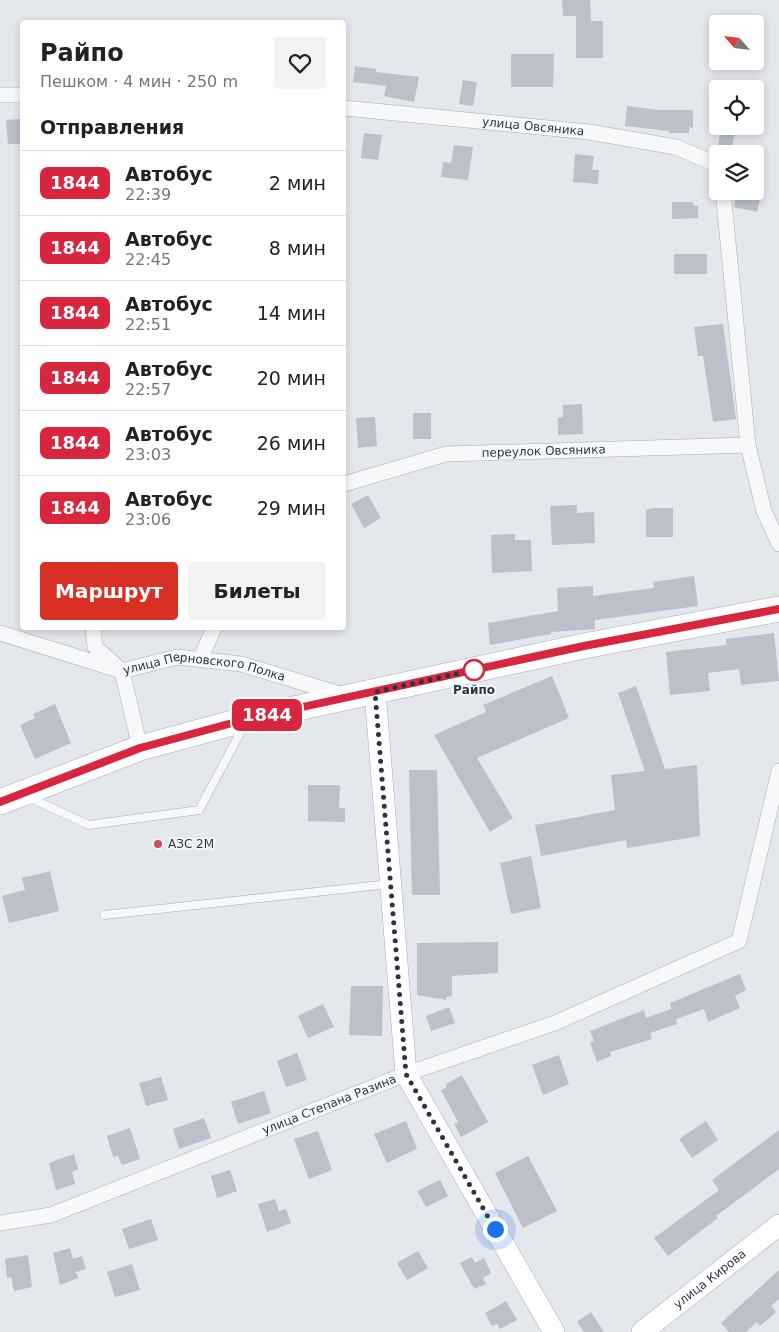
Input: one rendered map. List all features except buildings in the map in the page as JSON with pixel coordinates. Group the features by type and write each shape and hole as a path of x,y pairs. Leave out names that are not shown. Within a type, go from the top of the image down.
{"main road":[{"path":"10,797 140,748 247,719 584,646 779,609"}],"street":[{"path":"0,95 20,95"},
{"name":"улица Овсяника","path":"346,108 589,132 676,147 709,161"},
{"path":"724,200 748,445 764,511 779,544"},
{"name":"переулок Овсяника","path":"346,483 446,454 748,445"},
{"path":"93,630 95,647 122,671 140,748"},
{"path":"200,660 213,630"},
{"name":"улица Перновского Полка","path":"0,633 122,671 177,657 240,664 352,697"},
{"path":"375,692 406,1074 554,1332"},
{"name":"улица Степана Разина","path":"0,1223 51,1215 406,1074 555,1022 739,941 779,771"},
{"name":"улица Кирова","path":"642,1332 779,1225"}],"lane":[{"path":"10,797 89,825 199,810 247,719"},
{"path":"104,915 391,883"}],"bus line":[{"name":"1844","path":"0,802 140,748 247,719 584,646 779,609"}],"place":[{"name":"Райпо","path":"474,670"},
{"name":"АЗС 2М","path":"158,844"}],"route":[{"path":"474,670 375,692 406,1074 495,1229"}]}
